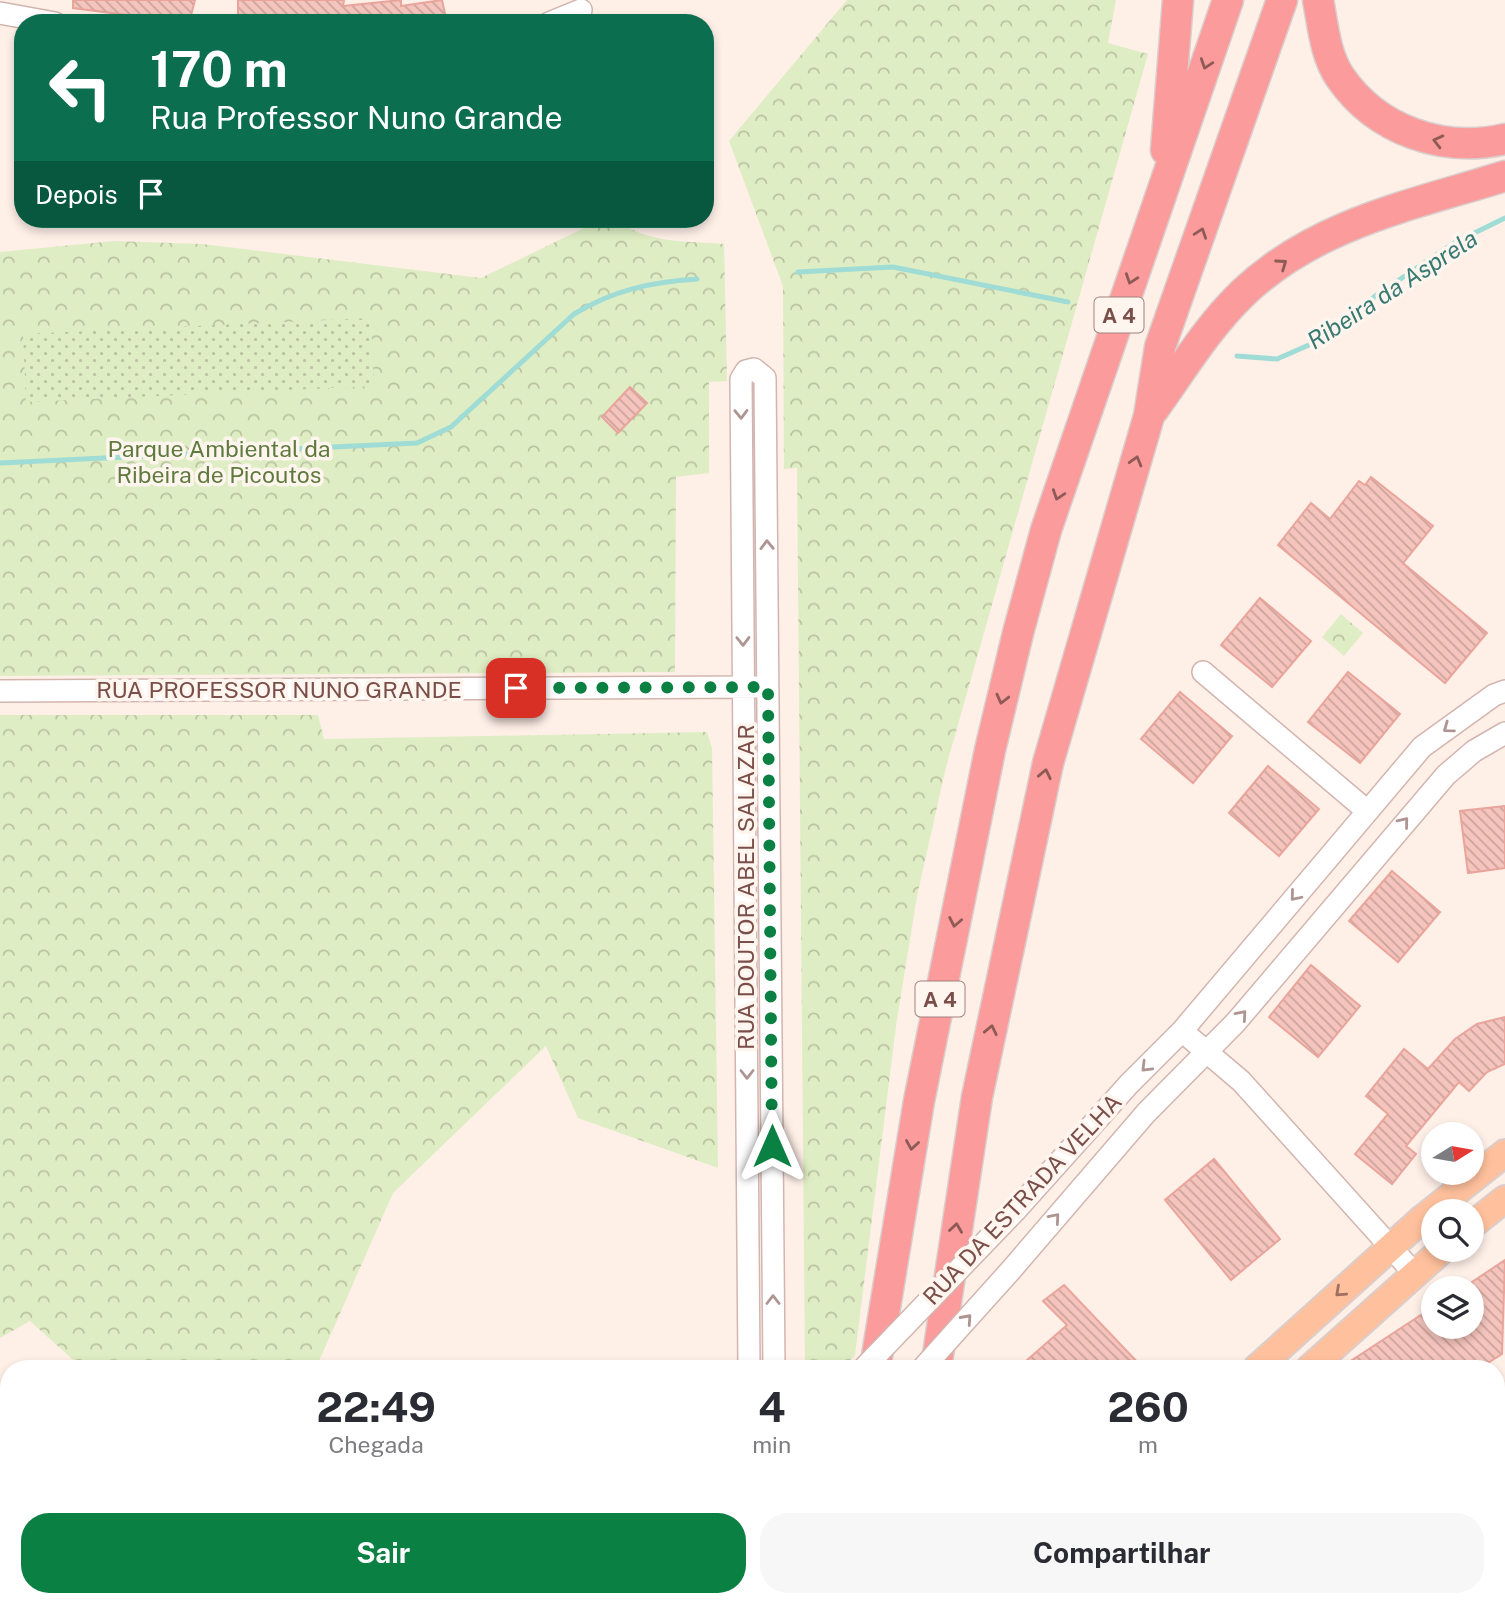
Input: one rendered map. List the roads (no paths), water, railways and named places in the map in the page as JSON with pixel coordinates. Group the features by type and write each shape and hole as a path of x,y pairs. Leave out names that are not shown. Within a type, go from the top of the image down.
{"highway":[{"path":"1164,184 1168,100 1178,0"},
{"name":"A 4","path":"877,1360 919,1101 990,750 1046,530 1228,0"},
{"name":"A 4","path":"937,1360 977,1097 1048,763 1149,416 1160,347 1282,0"},
{"path":"1318,0 1328,51 1339,76 1374,113 1438,143 1478,145 1505,139"},
{"path":"1149,416 1214,325 1245,291 1282,264 1326,235 1370,216 1505,176"}],"main road":[{"path":"1266,1360 1391,1246 1505,1153"},
{"path":"1484,1216 1505,1199"},
{"path":"1319,1360 1427,1262"}],"street":[{"path":"571,14 581,10"},
{"name":"RUA DOUTOR ABEL SALAZAR","path":"749,1360 741,379 746,371 754,369 765,378 774,1360"},
{"path":"1203,672 1361,816 1386,846"},
{"name":"RUA PROFESSOR NUNO GRANDE","path":"0,691 768,687"},
{"name":"RUA DA ESTRADA VELHA","path":"872,1360 1016,1210 1129,1084 1182,1031 1422,747 1494,695 1505,691"},
{"name":"RUA DA ESTRADA VELHA","path":"930,1360 1146,1113 1208,1052 1446,775 1474,751 1505,733"},
{"path":"1182,1031 1241,1081 1414,1273"}],"waterway":[{"name":"Ribeira da Asprela","path":"1237,356 1277,359 1318,341 1378,294 1454,243 1505,218"},
{"name":"Ribeira da Asprela","path":"798,272 893,267 1068,302"},
{"name":"Ribeira da Asprela","path":"0,463 417,443 451,427 574,314 618,293 664,282 697,279"}],"park label":[{"name":"Parque Ambiental da Ribeira de Picoutos","path":"219,461"}]}
